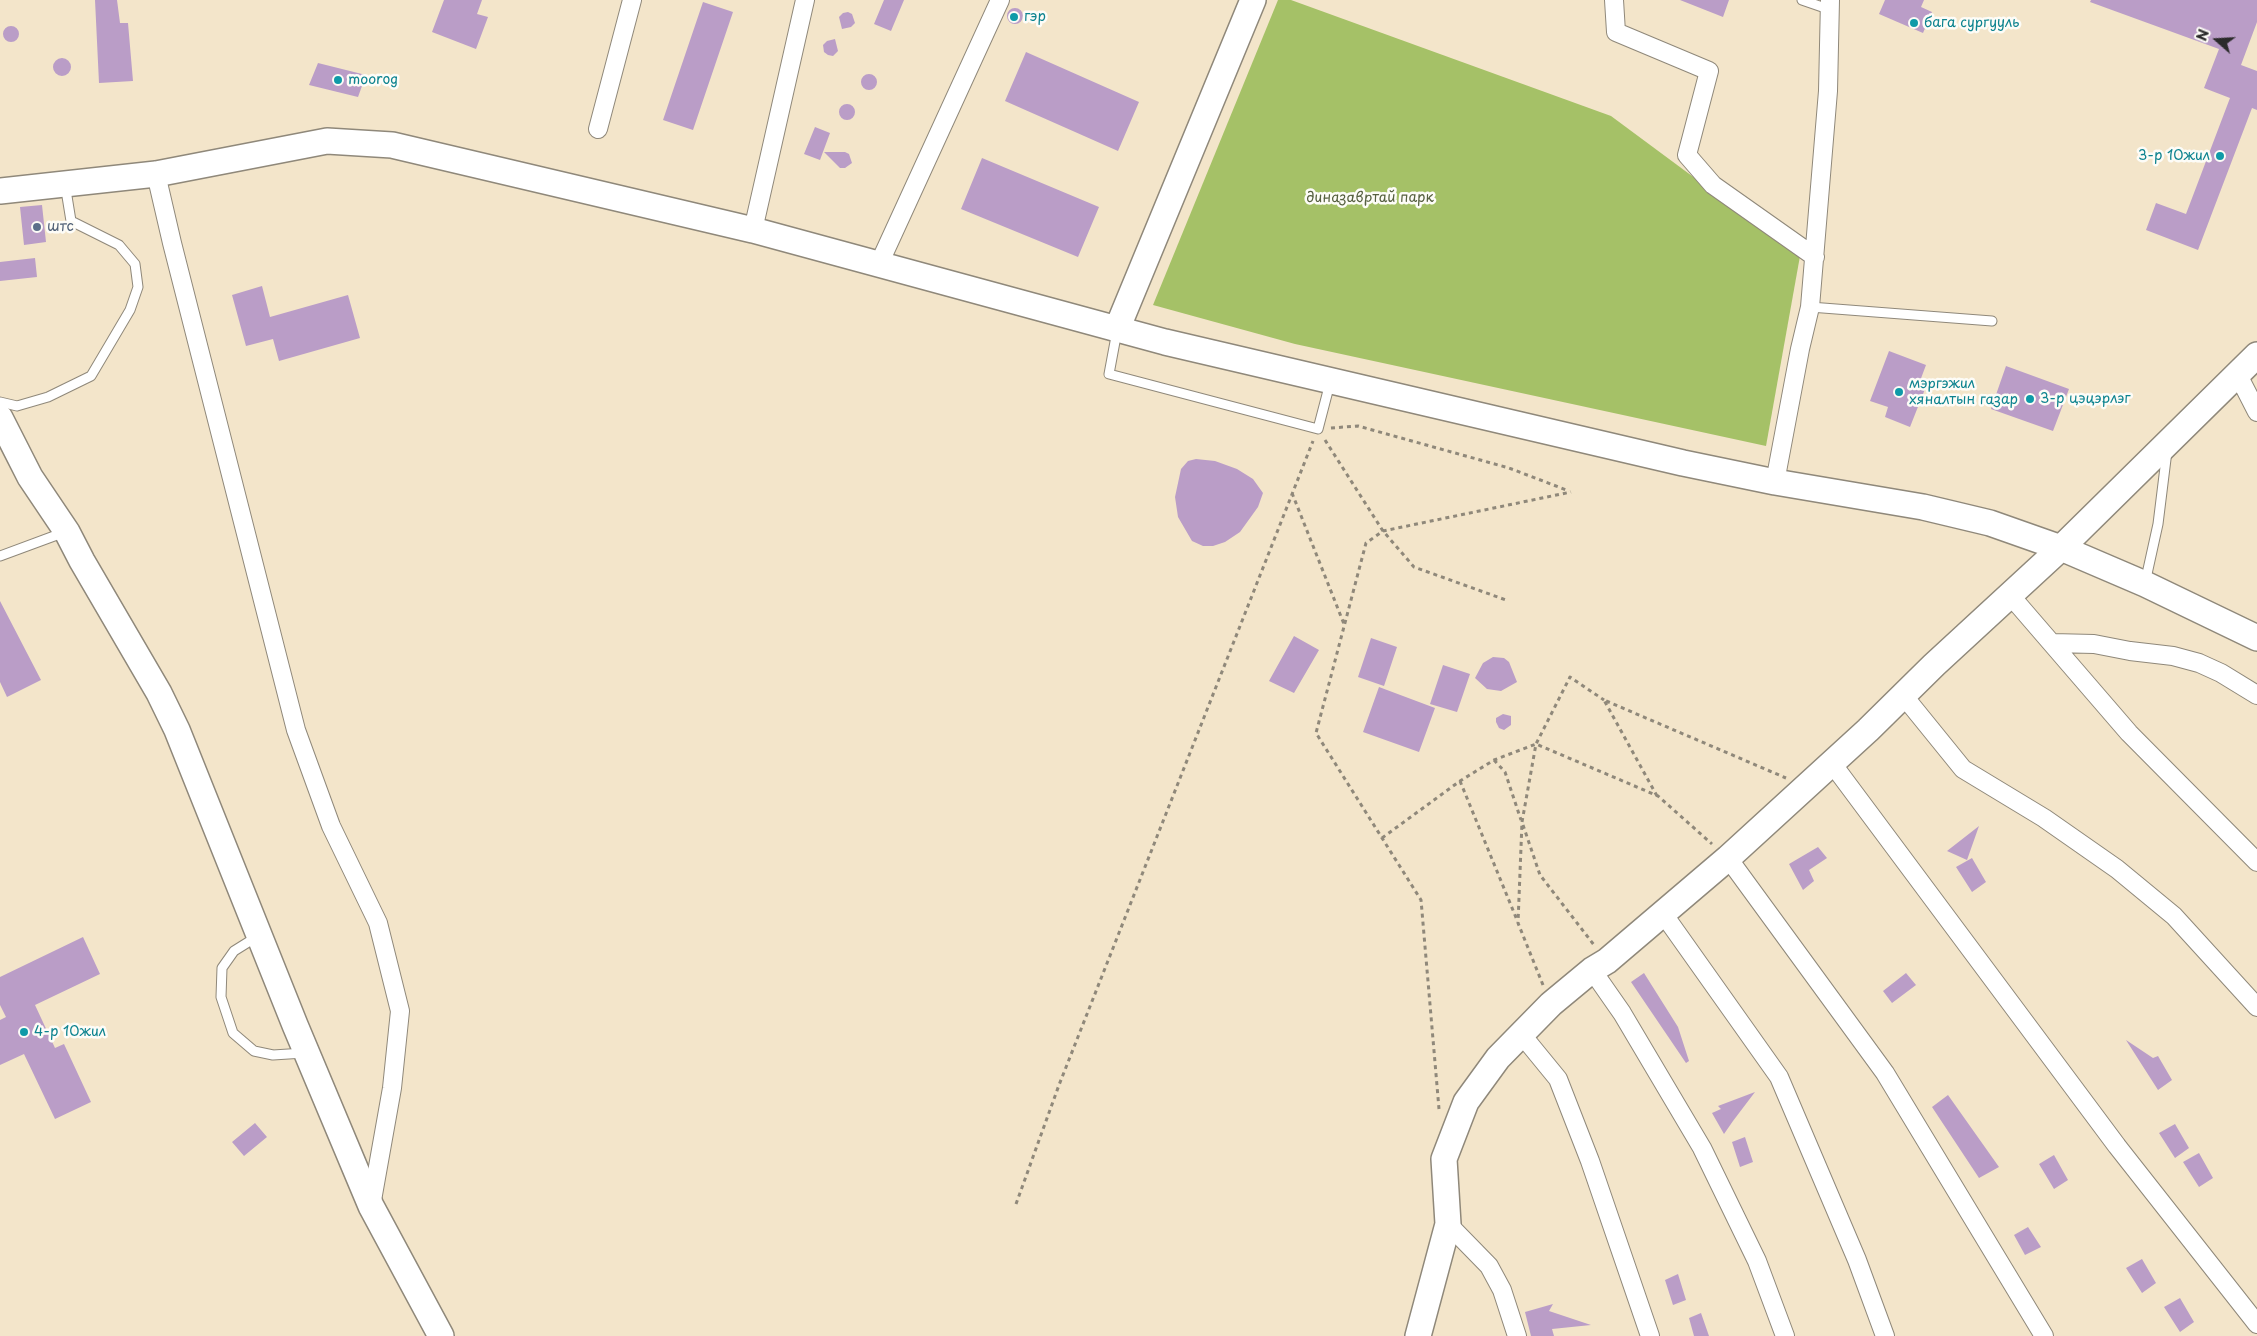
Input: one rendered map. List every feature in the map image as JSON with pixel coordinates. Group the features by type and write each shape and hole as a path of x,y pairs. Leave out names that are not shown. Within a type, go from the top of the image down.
{"street":[{"path":"598,129 632,0"},
{"path":"753,230 805,0"},
{"path":"879,264 1000,0"},
{"path":"1117,329 1253,0"},
{"path":"1614,0 1616,32 1709,71 1687,155 1713,185 1815,257"},
{"path":"1775,482 1800,349 1810,307 1828,91 1831,5"},
{"path":"0,191 156,174 327,141 392,146 753,230 1117,329 1330,380 1673,460 1775,482 1922,507 1990,523 2061,548 2145,584 2257,638"},
{"path":"156,174 296,730 331,826 378,923 400,1012 392,1088 371,1206"},
{"path":"1418,1336 1448,1224 1444,1159 1466,1102 1498,1058 1551,1004 1600,966 1728,858 2061,548 2257,354"},
{"path":"2237,373 2257,412"},
{"path":"0,418 30,477 67,532 159,693 177,730 261,934 307,1053 371,1206 440,1336"},
{"path":"2010,595 2130,734 2257,862"},
{"path":"2052,643 2094,644 2130,651 2173,656 2199,663 2221,673 2257,694"},
{"path":"1903,695 1963,769 2044,818 2116,869 2174,916 2257,1007"},
{"path":"1831,762 2116,1146 2257,1324"},
{"path":"1728,858 1885,1073 2044,1336"},
{"path":"1662,912 1779,1077 1858,1260 1885,1336"},
{"path":"1600,966 1622,1013 1702,1148 1757,1261 1785,1336"},
{"path":"1522,1035 1558,1079 1590,1161 1650,1336"},
{"path":"1448,1224 1489,1266 1502,1290 1517,1336"}],"lane":[{"path":"1802,0 1831,5"},
{"path":"0,402 17,406 48,397 91,376 130,310 138,287 135,264 118,245 71,221 64,183"},
{"path":"1810,307 1992,321"},
{"path":"1117,329 1109,374 1318,429 1330,380"},
{"path":"2145,584 2158,524 2168,442"},
{"path":"0,556 67,532"},
{"path":"261,934 234,951 222,968 221,997 233,1033 254,1051 273,1056 307,1053"}],"path":[{"path":"1318,429 1358,426 1509,468 1571,492 1383,531 1366,543 1316,733 1421,900 1440,1111"},
{"path":"1016,1204 1062,1076 1318,429"},
{"path":"1318,429 1383,531 1414,567 1506,600"},
{"path":"1292,494 1344,625"},
{"path":"1518,923 1522,822 1536,744 1570,677 1604,700 1804,786"},
{"path":"1604,700 1658,796"},
{"path":"1382,838 1460,781 1494,760 1536,744 1658,796 1728,858"},
{"path":"1494,760 1505,772 1540,875 1600,966"},
{"path":"1460,781 1551,1004"}],"green space":[{"name":"диназавртай парк","path":"1278,0 1291,0 1611,116 1800,256 1766,446 1295,344 1153,305"}],"building":[{"path":"95,0 117,0 120,23 128,23 133,81 99,83"},
{"path":"444,0 482,0 477,14 488,17 476,49 432,32"},
{"path":"884,0 904,0 891,31 874,24"},
{"path":"1680,0 1729,0 1723,17"},
{"name":"бага сургууль","path":"1885,0 1924,0 1921,7 1932,12 1923,33 1879,14"},
{"name":"3-р 10жил","path":"2091,0 2257,0 2257,22 2241,65 2257,71 2257,110 2252,108 2198,250 2146,230 2156,203 2186,214 2230,98 2204,88 2219,49 2090,2"},
{"path":"703,2 733,12 693,130 663,120"},
{"name":"гэр","path":"1015,8 1021,10 1023,16 1021,22 1015,24 1009,22 1007,16 1009,10"},
{"path":"848,12 852,14 855,23 851,27 842,29 839,17 843,13"},
{"path":"11,26 19,34 11,42 3,34"},
{"path":"835,39 838,51 833,56 828,55 824,52 823,45 827,41"},
{"path":"1026,52 1139,102 1118,151 1005,101"},
{"path":"62,58 68,61 71,67 68,73 62,76 56,73 53,67 56,61"},
{"name":"moorog","path":"318,63 366,75 358,97 309,85"},
{"path":"869,74 875,76 877,82 875,88 869,90 863,88 861,82 863,76"},
{"path":"847,104 853,106 855,112 853,118 847,120 841,118 839,112 841,106"},
{"path":"815,127 830,133 820,160 804,154"},
{"path":"824,152 845,152 849,154 852,163 845,168 840,168"},
{"path":"982,158 1099,207 1078,257 961,209"},
{"path":"42,205 46,242 24,245 20,207"},
{"path":"35,258 37,277 0,281 0,262"},
{"path":"262,286 270,317 348,295 360,338 279,361 273,339 246,346 232,295"},
{"name":"мэргэжил хяналтын газар","path":"1889,351 1926,365 1920,381 1927,384 1910,427 1885,417 1888,407 1870,401"},
{"name":"3-р цэцэрлэг","path":"2006,366 2069,389 2053,431 1991,409"},
{"path":"1196,459 1215,461 1237,469 1253,479 1263,493 1258,507 1240,532 1225,542 1213,546 1203,546 1192,541 1178,517 1175,497 1181,469 1188,461"},
{"path":"0,601 41,680 7,697 0,682"},
{"path":"1294,636 1319,650 1294,693 1269,681"},
{"path":"1371,638 1397,647 1384,686 1358,677"},
{"path":"1493,657 1504,658 1509,662 1517,682 1501,691 1487,689 1475,678 1483,663"},
{"path":"1443,665 1470,674 1457,712 1430,704"},
{"path":"1379,687 1435,708 1419,752 1363,732"},
{"path":"1503,714 1511,716 1511,725 1504,730 1499,728 1496,722 1496,718"},
{"path":"1979,826 1967,860 1947,851"},
{"path":"1818,847 1827,858 1809,870 1814,881 1803,890 1789,864"},
{"path":"1972,858 1986,882 1972,892 1956,867"},
{"name":"4-р 10жил","path":"83,937 100,974 35,1005 55,1048 64,1044 91,1102 55,1119 24,1054 0,1065 0,1020 6,1017 0,1005 0,977"},
{"path":"1644,973 1678,1027 1689,1061 1686,1063 1631,982"},
{"path":"1906,973 1916,985 1892,1003 1883,991"},
{"path":"2126,1040 2153,1058 2158,1056 2172,1080 2158,1090"},
{"path":"1755,1092 1724,1134 1712,1113 1721,1109 1718,1106"},
{"path":"1948,1095 1999,1167 1979,1178 1932,1107"},
{"path":"255,1123 267,1137 244,1156 232,1142"},
{"path":"2175,1124 2189,1148 2175,1158 2159,1133"},
{"path":"1745,1137 1753,1162 1740,1167 1732,1142"},
{"path":"2199,1153 2213,1178 2199,1187 2183,1162"},
{"path":"2054,1155 2068,1180 2054,1189 2039,1164"},
{"path":"2028,1227 2041,1247 2025,1255 2014,1235"},
{"path":"2142,1259 2156,1283 2142,1293 2126,1268"},
{"path":"1678,1274 1686,1300 1673,1305 1665,1280"},
{"path":"2180,1298 2194,1322 2180,1332 2164,1307"},
{"path":"1553,1304 1549,1311 1591,1325 1552,1329 1554,1336 1531,1336 1525,1312"},
{"path":"1701,1313 1709,1336 1694,1336 1689,1318"}],"place":[{"name":"гэр","path":"1014,17"},
{"name":"бага сургууль","path":"1914,23"},
{"name":"moorog","path":"338,80"},
{"name":"3-р 10жил","path":"2220,156"},
{"name":"штс","path":"37,227"},
{"name":"мэргэжил хяналтын газар","path":"1899,392"},
{"name":"3-р цэцэрлэг","path":"2030,399"},
{"name":"4-р 10жил","path":"24,1032"}]}
